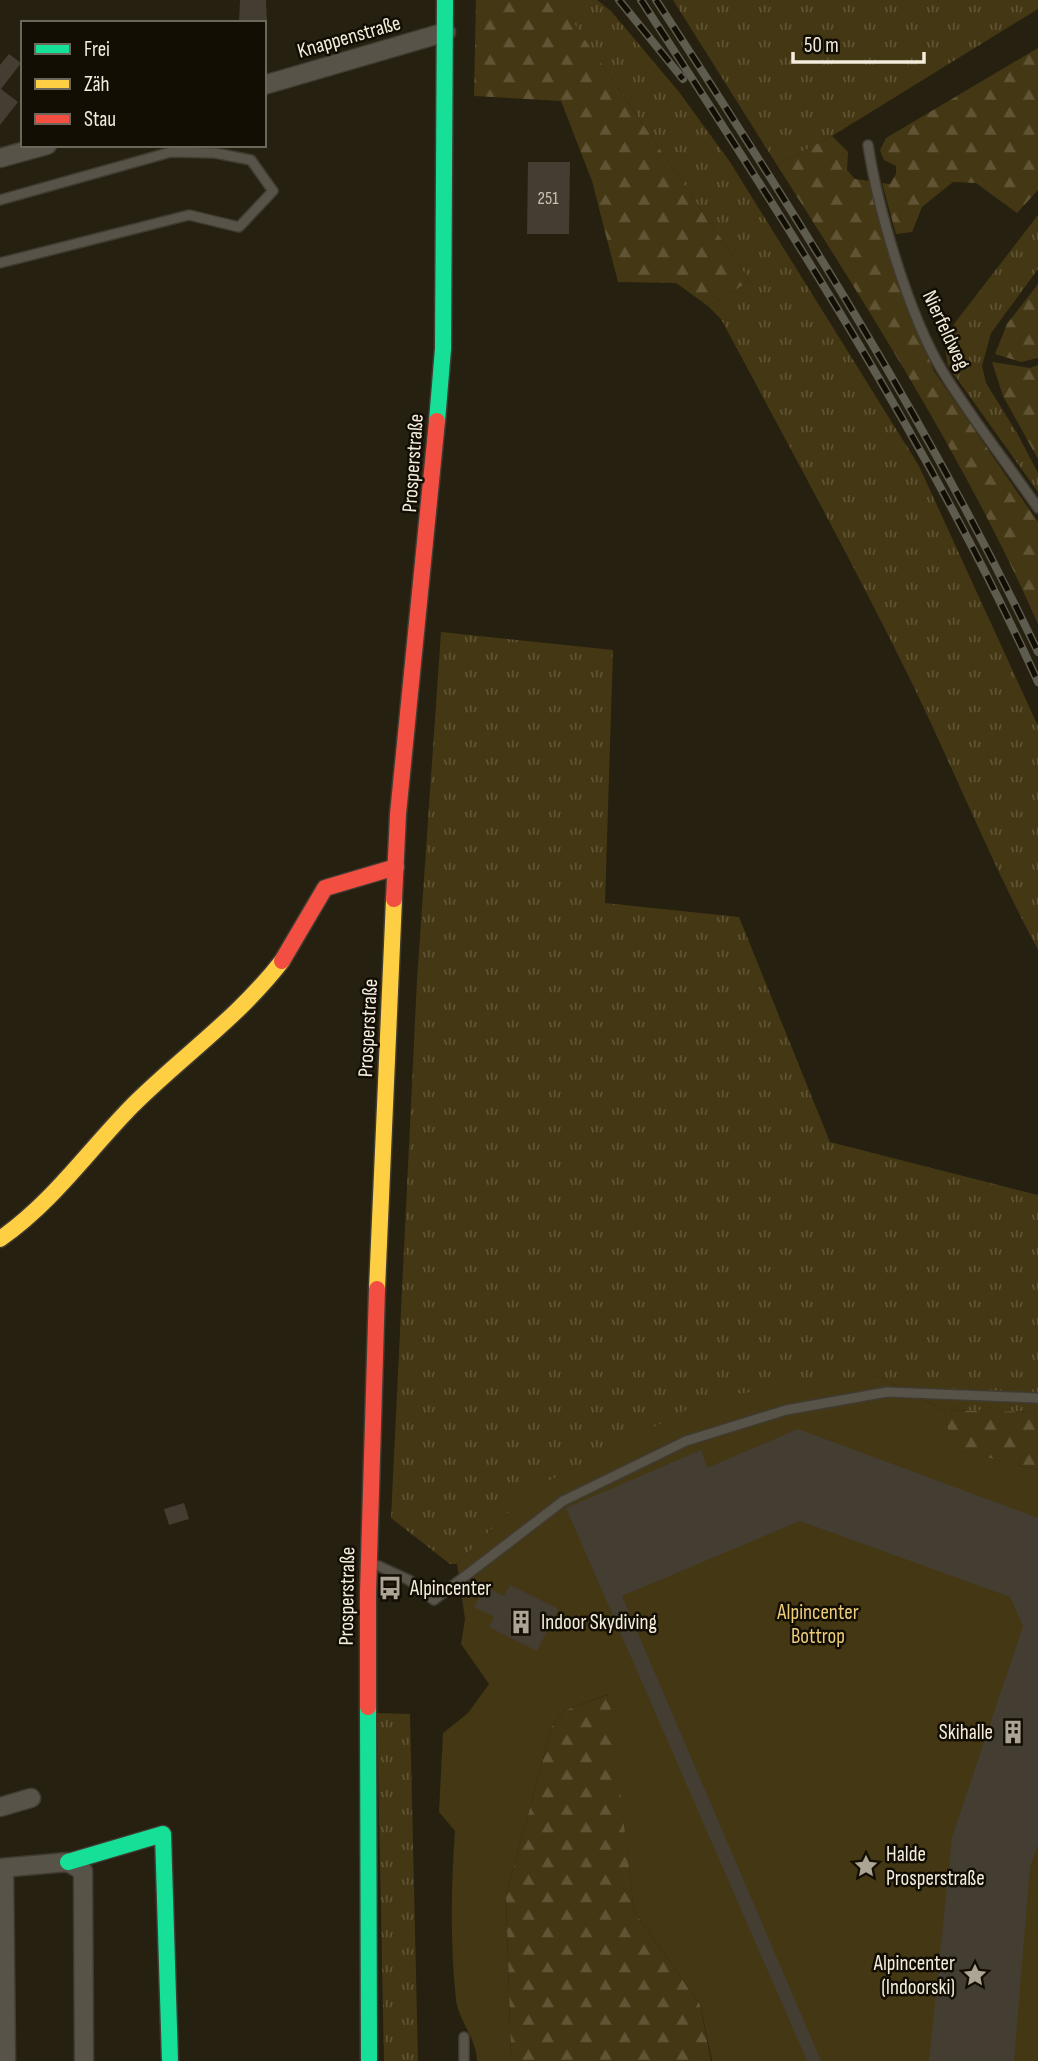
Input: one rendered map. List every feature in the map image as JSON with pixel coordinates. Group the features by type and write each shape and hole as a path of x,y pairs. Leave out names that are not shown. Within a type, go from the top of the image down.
{"main road":[{"name":"Prosperstraße","path":"369,2061 366,1827 369,1562 378,1236 398,814 428,539 443,349 445,0"},
{"path":"0,1239 31,1220 81,1168 130,1108 241,1005 280,963 325,888 396,867"},
{"path":"68,1862 163,1834 170,2061"}],"street":[{"name":"Knappenstraße","path":"266,84 446,32"},
{"path":"0,158 40,147"},
{"path":"0,1807 31,1798"},
{"path":"6,2061 2,1868 68,1862 83,1871 84,2061"}],"lane":[{"name":"Nierfeldweg","path":"868,145 888,227 912,305 925,334 943,371 1038,508"},
{"path":"0,201 172,152 215,153 251,160 272,191 239,227 189,215 0,263"},
{"path":"369,1562 409,1580 434,1600 563,1501 686,1441 786,1410 887,1392 1038,1398"},
{"path":"464,2037 464,2061"}],"green space":[{"path":"476,0 558,0 750,281 708,306 676,283 618,282 592,181 561,101 474,96"},
{"path":"558,0 597,0 611,11 679,92 730,162 919,466 1038,726 1038,950 865,590 721,319 708,306 750,281"},
{"path":"673,0 1038,0 1038,9 832,136 777,165"},
{"path":"1038,48 1038,190 1017,213 976,183 953,182 922,207 912,232 896,234 882,183 890,184 896,174 896,166 884,160 880,150 886,138"},
{"path":"832,136 848,152 847,170 855,179 870,181 900,289 934,371 1038,522 1038,624 949,447 882,333 777,165"},
{"path":"1038,215 1038,269 991,333 982,366 986,383 1038,473 1038,492 948,366 945,348 954,324"},
{"path":"1038,284 1038,358 1021,362 995,354 1007,324"},
{"path":"992,362 1030,368 1038,365 1038,459 1003,396"},
{"path":"441,632 613,650 605,903 739,917 830,1142 1038,1195 1038,1412 944,1410 877,1376 531,1490 457,1564 450,1564 391,1518 417,980"},
{"name":"Alpincenter Bottrop","path":"877,1376 944,1410 952,1449 1038,1470 1038,2061 712,2061 700,2004 634,1911 609,1694 565,1710 552,1726 506,1896 511,2061 477,2061 474,2045 456,2000 452,1915 455,1831 439,1812 443,1733 468,1713 489,1684 461,1644 465,1619 457,1564 531,1490 712,1397"},
{"path":"944,1410 1038,1412 1038,1470 951,1449"},
{"path":"610,1694 634,1911 700,2004 711,2061 511,2061 506,1896 552,1726 565,1710"},
{"path":"377,1713 410,1714 418,2061 384,2061"}],"building":[{"path":"240,0 266,0 267,23 239,21"},
{"path":"9,54 21,63 1,89 18,102 0,125 0,65"},
{"path":"528,162 570,162 569,234 527,234"},
{"name":"Skihalle","path":"798,1429 1038,1518 1038,1844 1030,1867 1014,2061 929,2061 952,1837 1023,1626 1010,1597 800,1521 622,1596 821,2061 807,2061 566,1508 701,1450 707,1468"},
{"path":"184,1503 189,1519 169,1525 164,1509"},
{"name":"Indoor Skydiving","path":"510,1585 558,1609 537,1651 489,1627 494,1617 474,1607 485,1586 504,1596"}],"railway":[{"path":"619,0 683,79"},
{"path":"641,0 853,334 950,505 1038,682"},
{"path":"656,0 759,159 858,320 951,483 1038,652"}],"traffic: fast":[{"path":"437,421 443,349 445,0"},
{"path":"368,1707 369,2061"},
{"path":"68,1862 163,1834 170,2061"}],"traffic: slow":[{"path":"377,1289 394,899"},
{"path":"0,1239 37,1209 132,1106 229,1019 282,961"}],"traffic: jam":[{"path":"394,899 398,814 437,421"},
{"path":"282,961 325,888 396,867"},
{"path":"368,1707 368,1593 377,1289"}],"place":[{"name":"Alpincenter","path":"390,1588"},
{"name":"Indoor Skydiving","path":"521,1622"},
{"name":"Skihalle","path":"1013,1732"},
{"name":"Halde Prosperstraße","path":"866,1866"},
{"name":"Alpincenter (Indoorski)","path":"975,1975"}]}
